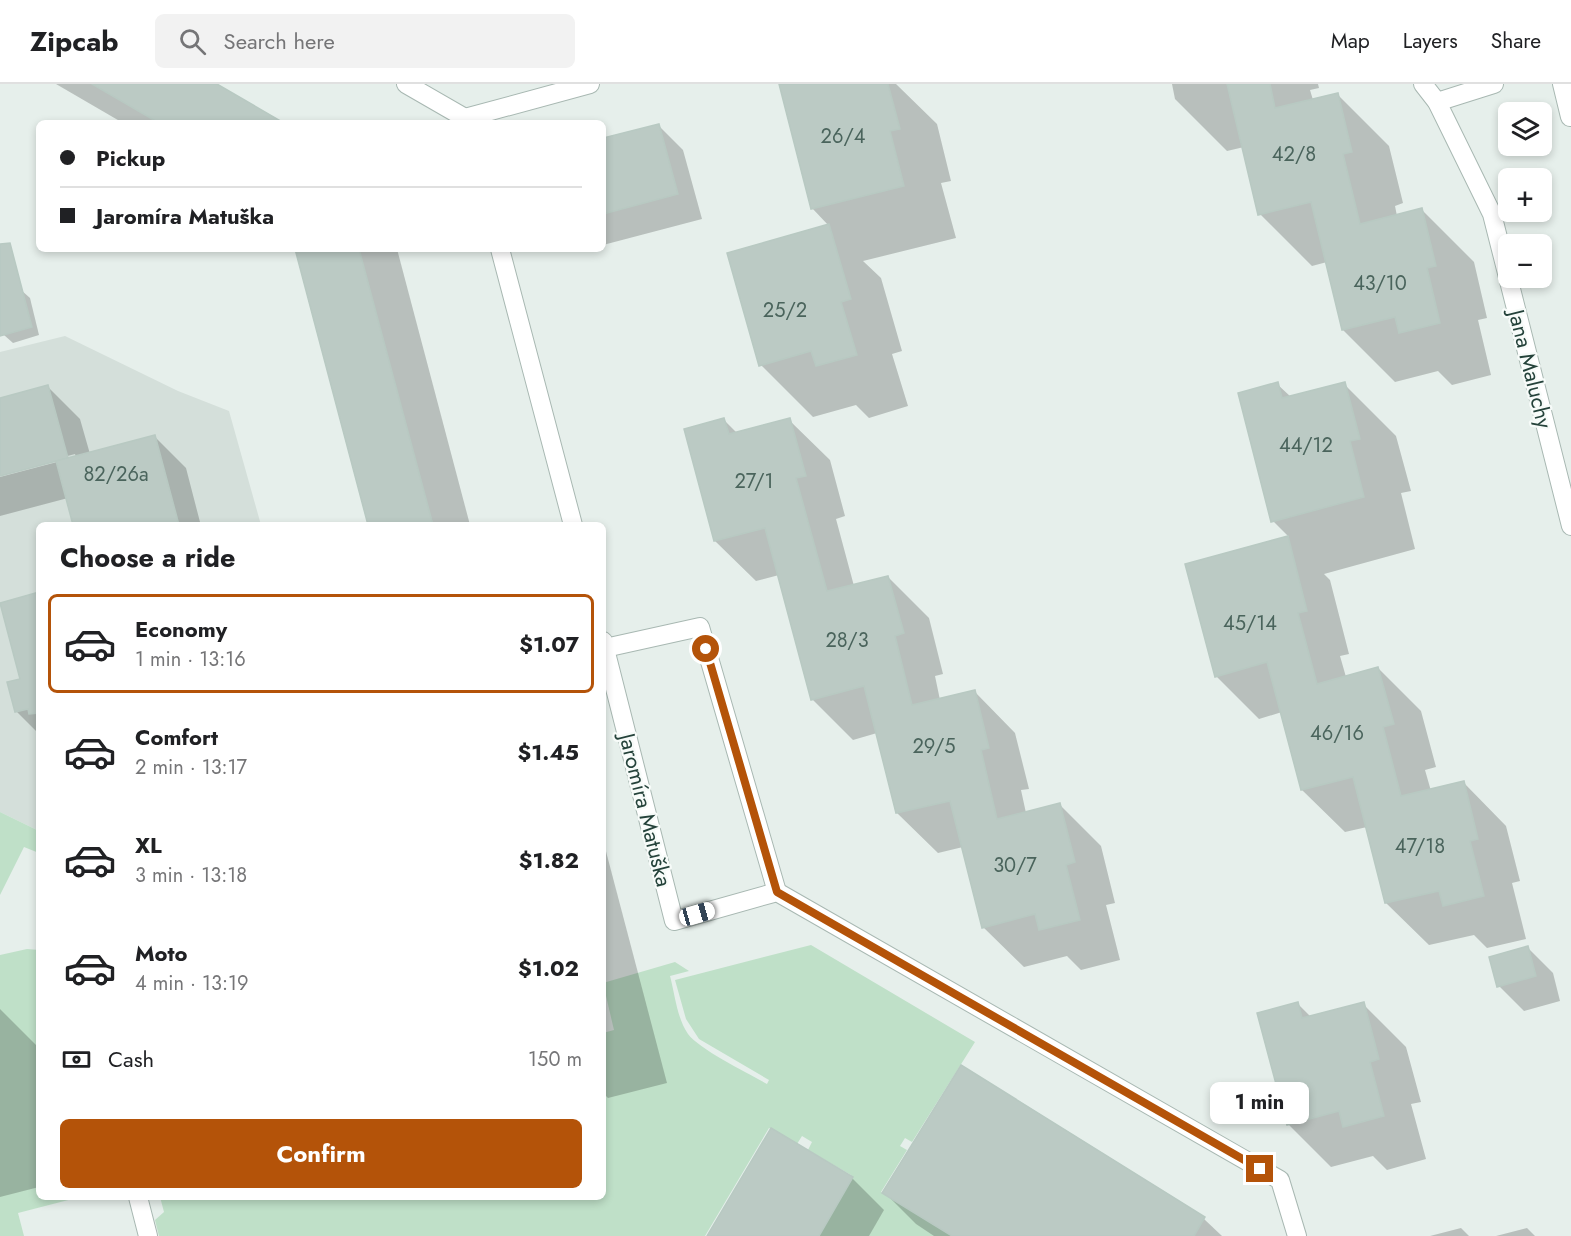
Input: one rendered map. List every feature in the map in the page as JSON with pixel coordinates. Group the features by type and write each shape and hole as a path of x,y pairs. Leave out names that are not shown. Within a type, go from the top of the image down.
{"street":[{"path":"406,84 464,120"},
{"path":"469,120 590,84"},
{"name":"Jana Maluchy","path":"1423,84 1437,102 1492,214 1571,526"},
{"path":"1437,102 1494,84"},
{"path":"1562,84 1570,117"},
{"path":"501,252 572,522"},
{"path":"606,645 700,627 777,892 1280,1180 1297,1236"},
{"name":"Jaromíra Matuška","path":"606,653 674,921 777,892"},
{"path":"139,1200 148,1236"}],"shaded area":[{"path":"65,336 178,391 229,411 260,522 36,522 36,830 0,812 0,352"}],"green space":[{"path":"0,812 36,830 36,852 24,847 0,895"},
{"path":"811,945 975,1042 912,1142 905,1138 900,1146 907,1150 881,1192 952,1236 816,1236 851,1175 808,1150 812,1142 802,1136 797,1144 769,1128 705,1236 159,1236 155,1220 164,1212 161,1200 606,1200 606,1032 614,1030 606,996 606,982 675,962 689,971 670,976 679,1014 688,1034 713,1054 767,1084 769,1080 699,1039 686,1019 675,980"},
{"path":"27,949 36,950 36,1200 68,1200 18,1213 24,1236 0,1236 0,955"}],"building":[{"path":"92,84 217,84 279,120 154,120"},
{"path":"779,84 888,84 900,129 890,131 904,186 811,209"},
{"path":"1227,84 1270,84 1275,108 1338,93 1352,152 1343,154 1360,224 1422,208 1436,266 1427,268 1440,323 1399,333 1395,317 1342,330 1311,202 1258,215"},
{"path":"659,124 678,194 606,213 606,137"},
{"path":"829,224 851,299 841,302 857,355 816,366 811,351 759,366 727,253"},
{"path":"10,243 32,327 0,336 0,244"},
{"path":"296,252 360,252 432,522 367,522"},
{"path":"1278,382 1282,398 1345,382 1360,439 1350,441 1364,497 1271,522 1238,393"},
{"path":"48,385 68,458 0,476 0,398"},
{"path":"724,418 729,434 790,418 806,476 796,478 827,591 888,576 904,633 895,636 912,705 975,690 989,748 981,750 997,819 1060,803 1075,862 1066,865 1080,920 1039,930 1035,914 982,928 950,801 896,813 864,686 811,700 765,528 714,541 684,429"},
{"path":"155,435 178,522 72,522 56,461"},
{"path":"1288,536 1307,611 1298,613 1317,684 1378,667 1394,724 1383,727 1401,796 1464,781 1478,839 1470,841 1484,896 1443,906 1439,891 1385,903 1353,777 1301,790 1267,662 1215,677 1185,564"},
{"path":"36,593 36,713 29,714 28,709 15,712 7,682 20,679 0,603"},
{"path":"1528,946 1536,976 1497,987 1489,957"},
{"path":"1298,1002 1302,1018 1364,1002 1379,1059 1370,1062 1384,1116 1343,1127 1339,1111 1287,1125 1257,1013"},
{"path":"961,1065 1205,1217 1194,1236 952,1236 882,1193"},
{"path":"771,1128 853,1177 819,1236 707,1236"}],"route":[{"path":"706,649 777,892 1260,1169"}]}
